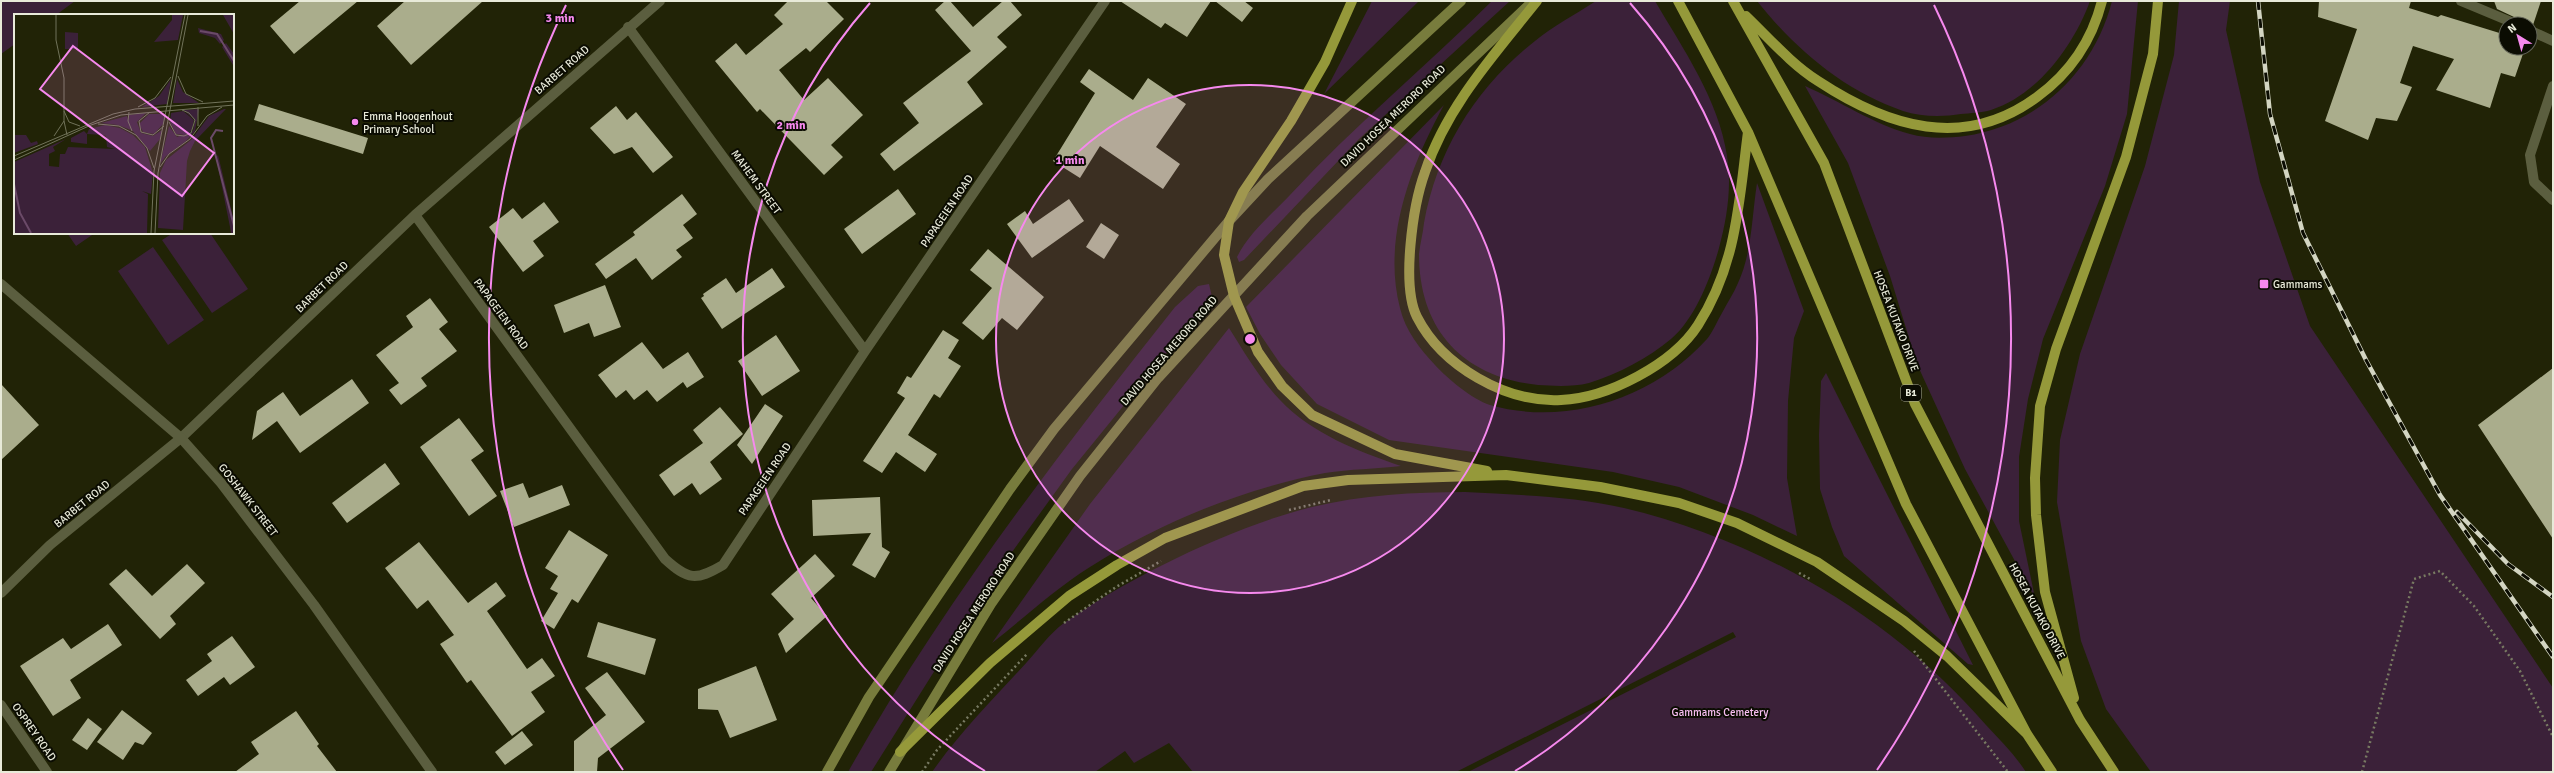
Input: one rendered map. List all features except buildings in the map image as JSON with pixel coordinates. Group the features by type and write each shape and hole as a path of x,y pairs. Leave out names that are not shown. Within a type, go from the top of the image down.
{"main road":[{"path":"1352,1 1325,62 1291,121 1244,192 1229,221 1224,255 1234,296 1258,352 1282,386 1312,415 1395,454 1506,475 1600,487 1679,503 1737,523 1817,562 1904,621 1947,656 2027,734"},
{"path":"828,772 869,697 1050,435 1229,221 1268,179 1461,1"},
{"name":"DAVID HOSEA MERORO ROAD","path":"889,772 991,604 1080,476 1158,378 1306,216 1534,1"},
{"path":"1537,1 1460,97 1442,130 1424,172 1412,225 1410,289 1416,316 1436,344 1451,359 1468,371 1497,387 1526,396 1561,400 1597,392 1631,380 1664,360 1697,327 1715,296 1725,272 1735,235 1748,132"},
{"path":"1678,1 1748,132 1906,504 2027,734 2052,772"},
{"path":"1735,4 1817,81 1881,116 1918,126 1958,129 1989,123 2022,108 2051,87 2066,71 2086,44 2102,1"},
{"path":"2080,720 2045,592 2036,515 2035,478 2040,406 2056,349 2126,157 2153,54 2158,1"},
{"name":"HOSEA KUTAKO DRIVE","path":"1735,4 1824,163 1915,404 2080,720 2114,772"},
{"path":"900,752 990,662 1046,614 1069,596 1116,565 1165,538 1302,486 1348,480 1506,475"}],"street":[{"name":"BARBET ROAD","path":"1,593 50,545 181,438 415,215 628,27 660,1"},
{"name":"PAPAGEIEN ROAD","path":"415,215 665,559 676,569 692,577 705,575 723,565 865,351 1105,1"},
{"path":"2461,1 2498,16"},
{"name":"MAHEM STREET","path":"628,27 865,351"},
{"path":"2538,34 2553,41"},
{"path":"2553,86 2530,155 2534,182 2553,200"},
{"name":"GOSHAWK STREET","path":"1,284 181,438 221,482 314,605 432,772"},
{"name":"OSPREY ROAD","path":"1,705 47,772"}],"path":[{"path":"1281,512 1334,499"},
{"path":"1060,626 1116,586 1164,559"},
{"path":"1792,570 1820,584"},
{"path":"2362,772 2414,579 2440,571 2474,606 2520,671 2553,737"},
{"path":"1913,649 2008,772"},
{"path":"922,772 937,750 1030,651"}],"green space":[{"path":"1,1 75,1 57,14 14,14 14,45 1,54"},
{"path":"1372,1 1419,1 1324,94 1368,9"},
{"path":"1492,1 1510,1 1359,139 1244,260 1239,262 1237,257 1242,248 1268,217 1339,145"},
{"path":"1596,1 1655,1 1688,56 1708,95 1716,115 1723,135 1727,156 1729,191 1722,237 1712,272 1695,309 1680,331 1653,353 1622,370 1589,383 1564,386 1538,385 1511,380 1488,372 1467,360 1450,345 1437,327 1427,305 1421,281 1419,254 1430,196 1449,145 1477,100 1514,59 1535,41 1557,25"},
{"path":"1757,1 2090,1 2083,18 2064,51 2039,81 2024,93 2008,103 1991,110 1939,116 1903,111 1861,92 1841,80 1804,52"},
{"path":"2112,1 2138,1 2127,114 2105,186 2043,339 2028,399 2019,457 2019,521 2035,598 1965,469 1917,364 1890,276 1848,163 1805,86 1896,130 1917,136 1938,138 1965,136 1991,130 2016,121 2038,108 2059,91 2077,72 2092,51 2103,27"},
{"path":"2179,1 2230,1 2226,30 2260,182 2310,326 2553,688 2553,772 2151,772 2106,709 2081,641 2057,502 2060,440 2080,354 2145,166 2174,55"},
{"path":"1444,105 1421,152 1403,203 1397,229 1395,282 1405,324 1419,346 1435,365 1453,382 1476,398 1490,405 1519,411 1549,412 1579,409 1608,402 1635,392 1662,377 1686,360 1707,339 1713,330 1743,271 1749,247 1757,183 1804,311 1794,338 1788,401 1787,478 1797,536 1753,515 1679,487 1613,472 1389,440 1317,404 1281,365 1260,334 1246,307"},
{"path":"68,234 94,234 76,246"},
{"path":"171,234 211,234 248,289 212,313 162,240"},
{"path":"153,247 204,320 168,345 118,271"},
{"path":"1209,284 1212,297 1072,469 989,584 871,772 848,772 884,710 961,591 1044,476 1175,307 1198,286"},
{"path":"1229,328 1266,383 1280,400 1306,423 1336,440 1401,466 1325,473 1264,488 1203,509 1145,536 1090,567 1052,594 992,643 1090,504"},
{"path":"1826,373 1973,665 1968,664 1844,556 1832,527 1820,489 1819,435 1821,381"},
{"name":"Gammams Cemetery","path":"1465,492 1565,498 1624,508 1675,522 1726,541 1775,563 1822,589 1867,618 1910,651 1949,686 2007,748 2026,772 1468,772 1736,637 1733,632 1456,772 1193,772 1169,743 1134,763 1125,751 1095,772 932,772 966,729 1054,632 1064,623 1090,606 1150,571 1216,540 1249,527 1312,507 1388,495"}],"railway":[{"path":"2258,1 2270,114 2303,233 2366,360 2440,495 2553,657"},
{"path":"2457,512 2508,564 2553,597"}],"place":[{"name":"Emma Hoogenhout Primary School","path":"355,122"},
{"name":"Gammams","path":"2264,284"}]}
